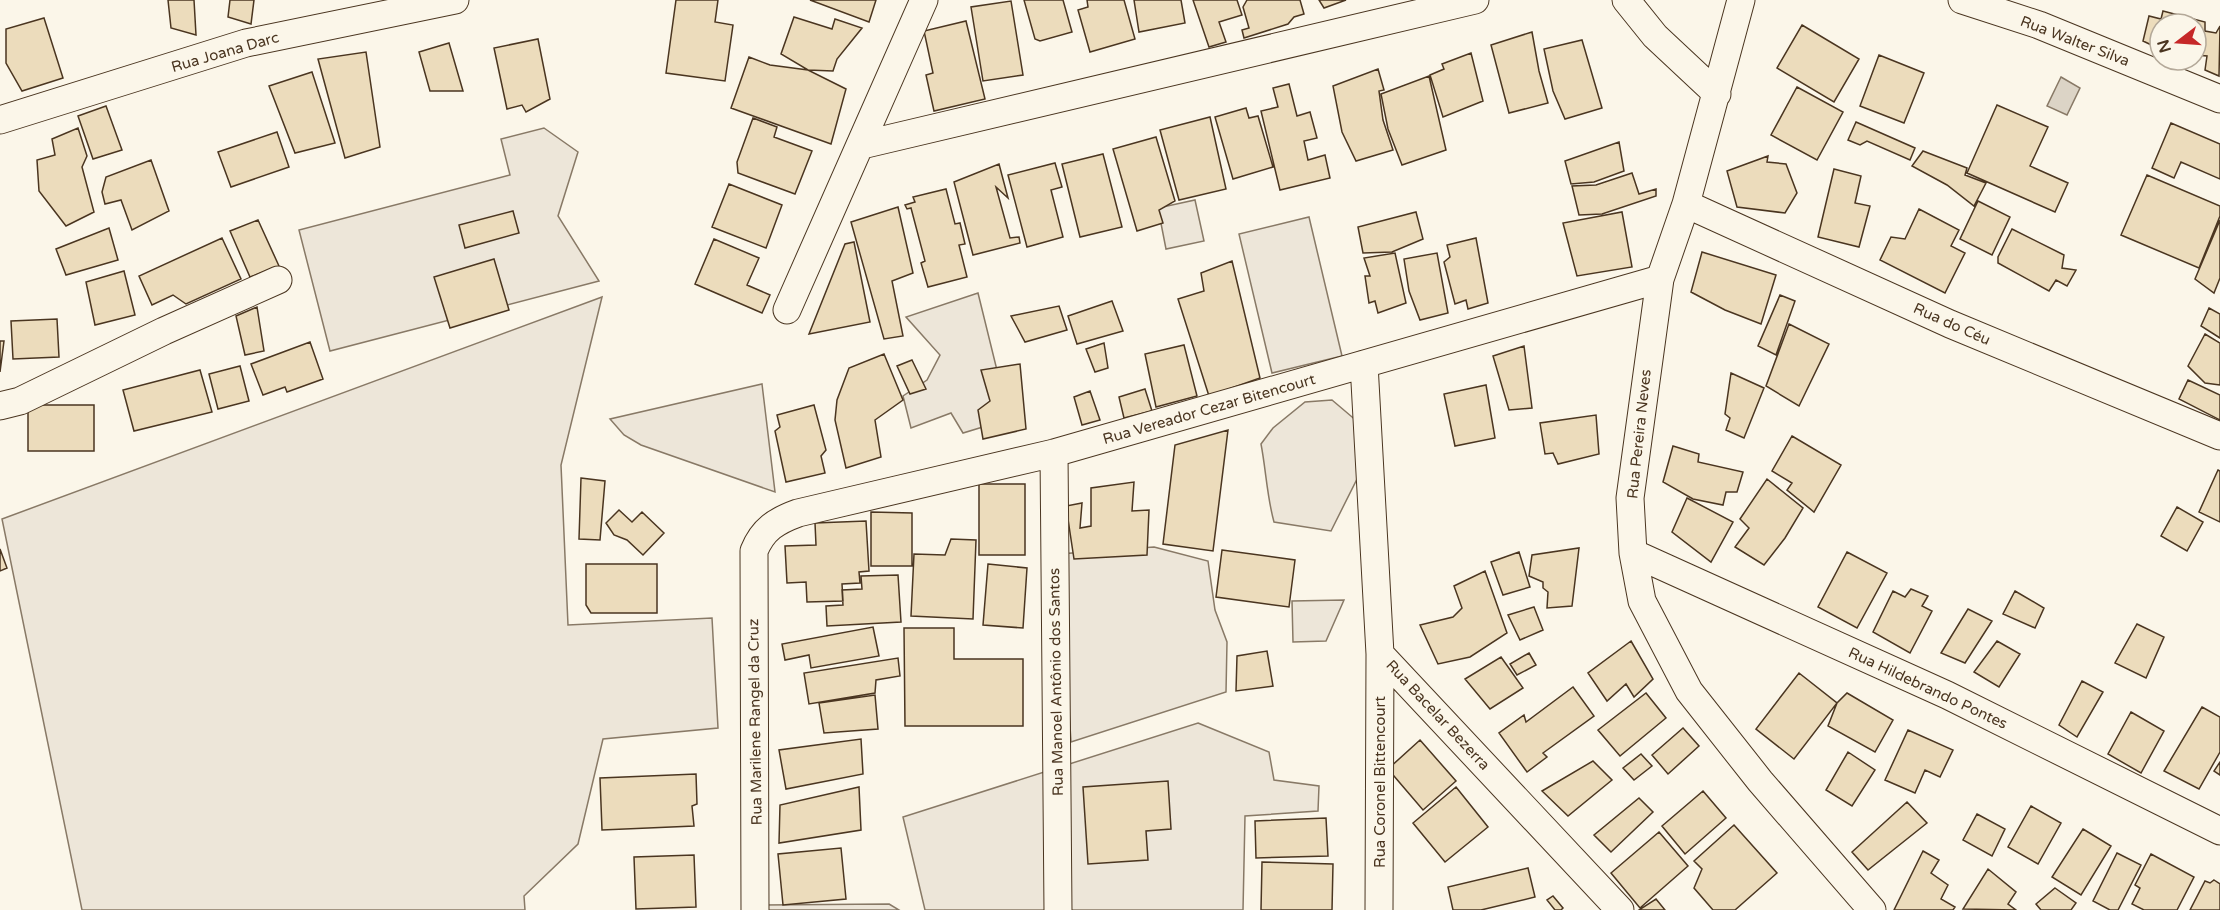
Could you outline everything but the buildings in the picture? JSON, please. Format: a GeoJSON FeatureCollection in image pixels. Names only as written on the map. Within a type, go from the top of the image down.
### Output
{"type":"FeatureCollection","features":[{"type":"Feature","properties":{"kind":"street","name":"Rua Joana Darc"},"geometry":{"type":"LineString","coordinates":[[0,120],[246,43],[455,0]]}},
{"type":"Feature","properties":{"kind":"street"},"geometry":{"type":"LineString","coordinates":[[787,310],[862,145],[924,0]]}},
{"type":"Feature","properties":{"kind":"street"},"geometry":{"type":"LineString","coordinates":[[862,145],[1475,0]]}},
{"type":"Feature","properties":{"kind":"street"},"geometry":{"type":"LineString","coordinates":[[1626,0],[1655,36],[1717,94]]}},
{"type":"Feature","properties":{"kind":"street","name":"Rua Pereira Neves"},"geometry":{"type":"LineString","coordinates":[[1741,0],[1686,204],[1660,279],[1630,498],[1633,553],[1642,601],[1689,691],[1760,781],[1872,910]]}},
{"type":"Feature","properties":{"kind":"street","name":"Rua Walter Silva"},"geometry":{"type":"LineString","coordinates":[[1962,0],[2040,25],[2220,99]]}},
{"type":"Feature","properties":{"kind":"street","name":"Rua do Céu"},"geometry":{"type":"LineString","coordinates":[[1686,204],[1961,328],[2220,435]]}},
{"type":"Feature","properties":{"kind":"street","name":"Rua Vereador Cezar Bitencourt"},"geometry":{"type":"LineString","coordinates":[[760,534],[777,521],[798,513],[1054,453],[1660,279]]}},
{"type":"Feature","properties":{"kind":"street"},"geometry":{"type":"LineString","coordinates":[[0,406],[20,401],[164,331],[278,280]]}},
{"type":"Feature","properties":{"kind":"street","name":"Rua Bacelar Bezerra"},"geometry":{"type":"LineString","coordinates":[[1364,364],[1380,654],[1620,910]]}},
{"type":"Feature","properties":{"kind":"street","name":"Rua Manoel Antônio dos Santos"},"geometry":{"type":"LineString","coordinates":[[1054,453],[1058,910]]}},
{"type":"Feature","properties":{"kind":"street","name":"Rua Marilene Rangel da Cruz"},"geometry":{"type":"LineString","coordinates":[[756,910],[753,551],[760,534]]}},
{"type":"Feature","properties":{"kind":"street","name":"Rua Hildebrando Pontes"},"geometry":{"type":"LineString","coordinates":[[1633,553],[1947,695],[2220,831]]}},
{"type":"Feature","properties":{"kind":"street","name":"Rua Coronel Bittencourt"},"geometry":{"type":"LineString","coordinates":[[1379,910],[1380,654]]}},
{"type":"Feature","properties":{"kind":"shaded area"},"geometry":{"type":"Polygon","coordinates":[[[2061,77],[2080,88],[2067,115],[2047,106],[2061,77]]]}},
{"type":"Feature","properties":{"kind":"shaded area"},"geometry":{"type":"Polygon","coordinates":[[[544,128],[578,152],[558,216],[599,281],[330,351],[299,230],[510,175],[501,139],[544,128]]]}},
{"type":"Feature","properties":{"kind":"shaded area"},"geometry":{"type":"Polygon","coordinates":[[[1195,200],[1204,241],[1166,249],[1158,208],[1195,200]]]}},
{"type":"Feature","properties":{"kind":"shaded area"},"geometry":{"type":"Polygon","coordinates":[[[1309,217],[1342,356],[1272,373],[1239,234],[1309,217]]]}},
{"type":"Feature","properties":{"kind":"shaded area"},"geometry":{"type":"Polygon","coordinates":[[[978,293],[1009,419],[963,433],[951,413],[911,428],[903,396],[927,380],[940,355],[906,317],[978,293]]]}},
{"type":"Feature","properties":{"kind":"shaded area"},"geometry":{"type":"Polygon","coordinates":[[[602,297],[561,465],[568,625],[712,618],[718,728],[603,739],[578,844],[524,896],[525,910],[82,910],[2,519],[602,297]]]}},
{"type":"Feature","properties":{"kind":"shaded area"},"geometry":{"type":"Polygon","coordinates":[[[762,384],[775,492],[641,445],[624,435],[610,419],[762,384]]]}},
{"type":"Feature","properties":{"kind":"shaded area"},"geometry":{"type":"Polygon","coordinates":[[[1332,400],[1358,422],[1359,475],[1331,531],[1274,522],[1261,444],[1273,428],[1305,402],[1332,400]]]}},
{"type":"Feature","properties":{"kind":"shaded area"},"geometry":{"type":"Polygon","coordinates":[[[1154,547],[1208,561],[1215,610],[1227,642],[1226,692],[1071,742],[1059,554],[1154,547]]]}},
{"type":"Feature","properties":{"kind":"shaded area"},"geometry":{"type":"Polygon","coordinates":[[[1344,600],[1326,641],[1293,642],[1292,601],[1344,600]]]}},
{"type":"Feature","properties":{"kind":"shaded area"},"geometry":{"type":"Polygon","coordinates":[[[1198,723],[1269,752],[1274,780],[1319,786],[1318,811],[1245,816],[1243,910],[925,910],[903,817],[1198,723]]]}},
{"type":"Feature","properties":{"kind":"shaded area"},"geometry":{"type":"Polygon","coordinates":[[[889,904],[899,910],[760,910],[760,905],[889,904]]]}}]}
